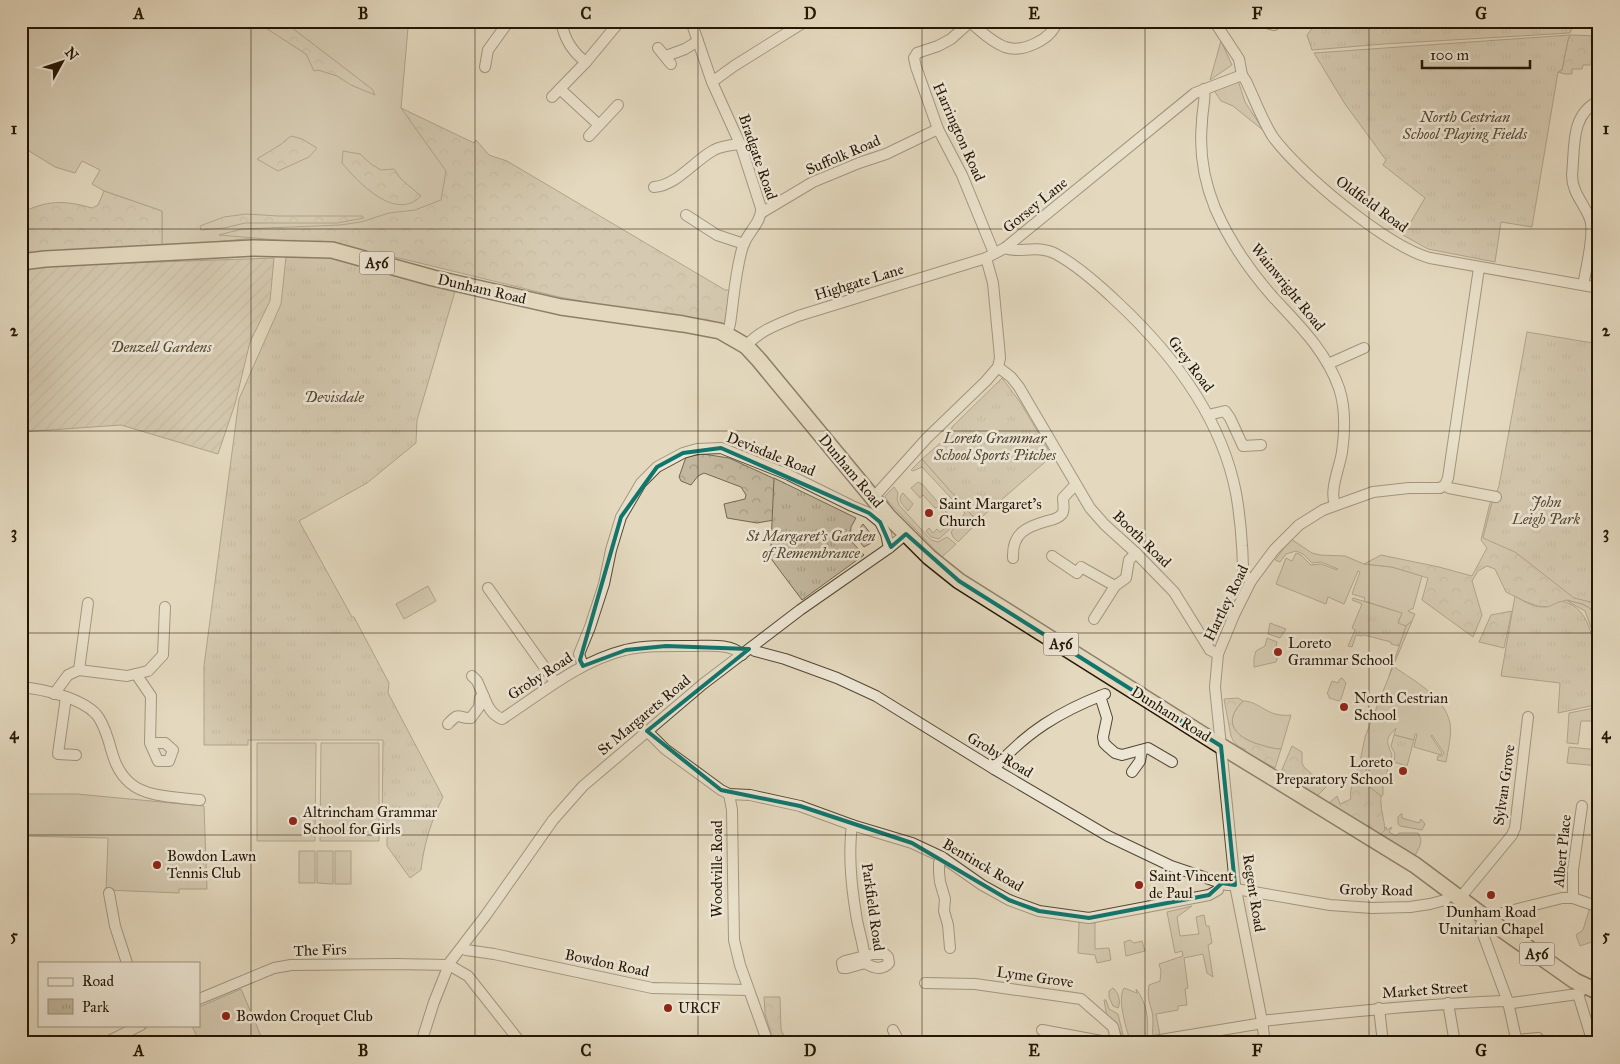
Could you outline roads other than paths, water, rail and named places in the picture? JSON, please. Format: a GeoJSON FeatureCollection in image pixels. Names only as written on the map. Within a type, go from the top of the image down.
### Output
{"type":"FeatureCollection","features":[{"type":"Feature","properties":{"kind":"highway","name":"Dunham Road"},"geometry":{"type":"LineString","coordinates":[[21,262],[45,259],[253,248],[332,250],[434,278],[561,307],[682,324],[727,334],[746,346],[874,502],[929,557],[959,580],[1221,746],[1415,865],[1587,991]]}},
{"type":"Feature","properties":{"kind":"street"},"geometry":{"type":"LineString","coordinates":[[485,67],[488,50],[509,21]]}},
{"type":"Feature","properties":{"kind":"street"},"geometry":{"type":"LineString","coordinates":[[561,21],[567,39],[576,53],[586,62]]}},
{"type":"Feature","properties":{"kind":"street"},"geometry":{"type":"LineString","coordinates":[[552,97],[586,62],[620,21]]}},
{"type":"Feature","properties":{"kind":"street","name":"Bradgate Road"},"geometry":{"type":"LineString","coordinates":[[691,21],[712,82],[740,144],[761,213],[744,244],[739,261],[727,334]]}},
{"type":"Feature","properties":{"kind":"street"},"geometry":{"type":"LineString","coordinates":[[712,82],[806,21]]}},
{"type":"Feature","properties":{"kind":"street"},"geometry":{"type":"LineString","coordinates":[[970,22],[1004,47],[1016,49],[1038,42],[1048,35],[1057,21]]}},
{"type":"Feature","properties":{"kind":"street","name":"Oldfield Road"},"geometry":{"type":"LineString","coordinates":[[1214,21],[1239,59],[1242,75],[1267,128],[1275,139],[1309,175],[1343,204],[1394,240],[1420,255],[1430,258],[1599,288]]}},
{"type":"Feature","properties":{"kind":"street","name":"Harrington Road"},"geometry":{"type":"LineString","coordinates":[[970,22],[951,39],[914,56],[916,67],[938,129],[962,175],[990,255]]}},
{"type":"Feature","properties":{"kind":"street"},"geometry":{"type":"LineString","coordinates":[[658,48],[668,60],[698,41]]}},
{"type":"Feature","properties":{"kind":"street","name":"Gorsey Lane"},"geometry":{"type":"LineString","coordinates":[[990,255],[1005,248],[1195,93],[1242,75]]}},
{"type":"Feature","properties":{"kind":"street","name":"Wainwright Road"},"geometry":{"type":"LineString","coordinates":[[1204,88],[1201,156],[1218,215],[1247,262],[1272,295],[1304,329],[1328,364],[1339,389],[1344,405],[1345,422],[1342,453],[1333,497],[1335,504]]}},
{"type":"Feature","properties":{"kind":"street"},"geometry":{"type":"LineString","coordinates":[[560,89],[599,125]]}},
{"type":"Feature","properties":{"kind":"street"},"geometry":{"type":"LineString","coordinates":[[1583,285],[1595,219],[1576,195],[1572,175],[1578,121],[1587,108],[1599,100]]}},
{"type":"Feature","properties":{"kind":"street"},"geometry":{"type":"LineString","coordinates":[[589,136],[618,105]]}},
{"type":"Feature","properties":{"kind":"street","name":"Suffolk Road"},"geometry":{"type":"LineString","coordinates":[[761,213],[814,182],[858,163],[886,154],[938,129]]}},
{"type":"Feature","properties":{"kind":"street"},"geometry":{"type":"LineString","coordinates":[[658,189],[676,179],[714,150],[740,144]]}},
{"type":"Feature","properties":{"kind":"street"},"geometry":{"type":"LineString","coordinates":[[686,214],[717,234],[744,244]]}},
{"type":"Feature","properties":{"kind":"street","name":"Grey Road"},"geometry":{"type":"LineString","coordinates":[[1005,248],[1009,250],[1037,249],[1056,254],[1101,288],[1138,322],[1184,376],[1208,414],[1230,469],[1239,515],[1244,573],[1251,581]]}},
{"type":"Feature","properties":{"kind":"street"},"geometry":{"type":"LineString","coordinates":[[874,502],[884,484],[998,367],[1000,346],[990,255]]}},
{"type":"Feature","properties":{"kind":"street","name":"Highgate Lane"},"geometry":{"type":"LineString","coordinates":[[746,346],[759,334],[791,319],[990,255]]}},
{"type":"Feature","properties":{"kind":"street"},"geometry":{"type":"LineString","coordinates":[[1445,485],[1479,268]]}},
{"type":"Feature","properties":{"kind":"street"},"geometry":{"type":"LineString","coordinates":[[1328,364],[1364,348]]}},
{"type":"Feature","properties":{"kind":"street","name":"Booth Road"},"geometry":{"type":"LineString","coordinates":[[998,367],[1012,377],[1019,387],[1090,508],[1174,592],[1210,650],[1218,654]]}},
{"type":"Feature","properties":{"kind":"street"},"geometry":{"type":"LineString","coordinates":[[1208,414],[1225,411],[1243,446],[1261,445]]}},
{"type":"Feature","properties":{"kind":"street","name":"Devisdale Road"},"geometry":{"type":"LineString","coordinates":[[583,666],[579,654],[604,584],[621,516],[641,483],[657,467],[683,453],[697,449],[721,448],[789,475],[874,516],[883,528],[889,548]]}},
{"type":"Feature","properties":{"kind":"street"},"geometry":{"type":"LineString","coordinates":[[1013,558],[1014,545],[1020,534],[1029,527],[1061,515],[1063,511],[1063,498],[1075,485]]}},
{"type":"Feature","properties":{"kind":"street","name":"Hartley Road"},"geometry":{"type":"LineString","coordinates":[[1218,654],[1234,615],[1251,581],[1264,561],[1285,537],[1312,516],[1335,504],[1373,492],[1409,488],[1440,488],[1445,485],[1448,488],[1496,497]]}},
{"type":"Feature","properties":{"kind":"street","name":"St Margarets Road"},"geometry":{"type":"LineString","coordinates":[[421,1043],[434,1002],[449,966],[553,820],[583,786],[742,654],[906,534]]}},
{"type":"Feature","properties":{"kind":"street"},"geometry":{"type":"LineString","coordinates":[[1094,619],[1115,586],[1126,578],[1129,560],[1136,553]]}},
{"type":"Feature","properties":{"kind":"street"},"geometry":{"type":"LineString","coordinates":[[1052,556],[1077,573],[1081,567],[1115,586]]}},
{"type":"Feature","properties":{"kind":"street"},"geometry":{"type":"LineString","coordinates":[[488,588],[555,682]]}},
{"type":"Feature","properties":{"kind":"street"},"geometry":{"type":"LineString","coordinates":[[79,670],[88,603]]}},
{"type":"Feature","properties":{"kind":"street"},"geometry":{"type":"LineString","coordinates":[[54,694],[68,675],[79,670],[127,676],[148,671],[163,655],[165,607]]}},
{"type":"Feature","properties":{"kind":"street","name":"Groby Road"},"geometry":{"type":"LineString","coordinates":[[484,697],[494,716],[502,719],[555,682],[583,666],[626,650],[666,646],[732,648],[742,654]]}},
{"type":"Feature","properties":{"kind":"street","name":"Groby Road"},"geometry":{"type":"LineString","coordinates":[[751,648],[755,651],[838,678],[881,699],[994,769],[1108,836],[1171,866],[1236,887],[1330,905],[1372,908],[1410,907],[1443,901],[1456,895]]}},
{"type":"Feature","properties":{"kind":"street"},"geometry":{"type":"LineString","coordinates":[[1218,654],[1215,687],[1221,746]]}},
{"type":"Feature","properties":{"kind":"street"},"geometry":{"type":"LineString","coordinates":[[136,674],[151,696],[150,743]]}},
{"type":"Feature","properties":{"kind":"street"},"geometry":{"type":"LineString","coordinates":[[448,724],[455,716],[471,718],[480,707],[480,698],[484,697],[477,681],[472,676]]}},
{"type":"Feature","properties":{"kind":"street"},"geometry":{"type":"LineString","coordinates":[[21,687],[36,688],[90,708],[98,716],[105,729],[113,759],[129,782],[142,790],[200,800]]}},
{"type":"Feature","properties":{"kind":"street"},"geometry":{"type":"LineString","coordinates":[[994,769],[1006,755],[1041,726],[1061,713],[1102,695],[1107,718],[1103,737],[1105,744],[1113,751],[1121,754],[1150,749],[1172,762]]}},
{"type":"Feature","properties":{"kind":"street"},"geometry":{"type":"LineString","coordinates":[[66,698],[58,754],[76,755]]}},
{"type":"Feature","properties":{"kind":"street","name":"Sylvan Grove"},"geometry":{"type":"LineString","coordinates":[[1456,895],[1512,835],[1516,828],[1528,718]]}},
{"type":"Feature","properties":{"kind":"street"},"geometry":{"type":"LineString","coordinates":[[647,731],[665,749],[729,794]]}},
{"type":"Feature","properties":{"kind":"street","name":"Regent Road"},"geometry":{"type":"LineString","coordinates":[[1221,746],[1236,887],[1263,1022],[1265,1043]]}},
{"type":"Feature","properties":{"kind":"street"},"geometry":{"type":"LineString","coordinates":[[1132,772],[1140,761],[1142,750]]}},
{"type":"Feature","properties":{"kind":"street","name":"Bentinck Road"},"geometry":{"type":"LineString","coordinates":[[729,794],[750,795],[800,806],[852,825],[912,843],[942,857],[982,885],[1009,900],[1039,911],[1089,918],[1209,896],[1218,890],[1220,882]]}},
{"type":"Feature","properties":{"kind":"street","name":"Woodville Road"},"geometry":{"type":"LineString","coordinates":[[729,794],[732,810],[734,940],[748,990],[768,1043]]}},
{"type":"Feature","properties":{"kind":"street","name":"Albert Place"},"geometry":{"type":"LineString","coordinates":[[1573,898],[1573,870],[1581,806]]}},
{"type":"Feature","properties":{"kind":"street","name":"Parkfield Road"},"geometry":{"type":"LineString","coordinates":[[852,825],[850,842],[851,879],[865,960]]}},
{"type":"Feature","properties":{"kind":"street"},"geometry":{"type":"LineString","coordinates":[[942,857],[939,863],[939,872],[945,899],[944,911],[948,925],[950,948]]}},
{"type":"Feature","properties":{"kind":"street"},"geometry":{"type":"LineString","coordinates":[[110,893],[115,926],[127,962]]}},
{"type":"Feature","properties":{"kind":"street","name":"Albert Place"},"geometry":{"type":"LineString","coordinates":[[1488,920],[1506,912],[1562,898],[1573,898],[1599,907]]}},
{"type":"Feature","properties":{"kind":"street"},"geometry":{"type":"LineString","coordinates":[[1488,920],[1481,924],[1481,929],[1508,1002],[1517,1041],[1538,1038]]}},
{"type":"Feature","properties":{"kind":"street","name":"Bowdon Road"},"geometry":{"type":"LineString","coordinates":[[462,948],[652,988],[748,990]]}},
{"type":"Feature","properties":{"kind":"street","name":"The Firs"},"geometry":{"type":"LineString","coordinates":[[200,999],[274,968],[291,965],[396,964],[449,966]]}},
{"type":"Feature","properties":{"kind":"street"},"geometry":{"type":"LineString","coordinates":[[449,966],[468,976],[521,1043]]}},
{"type":"Feature","properties":{"kind":"street","name":"Lyme Grove"},"geometry":{"type":"LineString","coordinates":[[925,982],[975,984],[1081,999],[1113,1027],[1117,1043]]}},
{"type":"Feature","properties":{"kind":"street"},"geometry":{"type":"LineString","coordinates":[[1587,991],[1593,1043]]}},
{"type":"Feature","properties":{"kind":"street","name":"Market Street"},"geometry":{"type":"LineString","coordinates":[[1142,1043],[1263,1022],[1379,1008],[1448,1003],[1538,1000],[1587,991]]}},
{"type":"Feature","properties":{"kind":"street"},"geometry":{"type":"LineString","coordinates":[[1448,1003],[1455,1043]]}},
{"type":"Feature","properties":{"kind":"street"},"geometry":{"type":"LineString","coordinates":[[1379,1008],[1383,1043]]}},
{"type":"Feature","properties":{"kind":"street"},"geometry":{"type":"LineString","coordinates":[[105,1043],[139,1026]]}},
{"type":"Feature","properties":{"kind":"street"},"geometry":{"type":"LineString","coordinates":[[893,1030],[900,1043]]}},
{"type":"Feature","properties":{"kind":"street"},"geometry":{"type":"LineString","coordinates":[[1042,1030],[1112,1043]]}},
{"type":"Feature","properties":{"kind":"place","name":"Saint Margaret's Church"},"geometry":{"type":"Point","coordinates":[929,513]}},
{"type":"Feature","properties":{"kind":"place","name":"Loreto Grammar School"},"geometry":{"type":"Point","coordinates":[1278,652]}},
{"type":"Feature","properties":{"kind":"place","name":"North Cestrian School"},"geometry":{"type":"Point","coordinates":[1344,707]}},
{"type":"Feature","properties":{"kind":"place","name":"Loreto Preparatory School"},"geometry":{"type":"Point","coordinates":[1403,771]}},
{"type":"Feature","properties":{"kind":"place","name":"Altrincham Grammar School for Girls"},"geometry":{"type":"Point","coordinates":[293,821]}},
{"type":"Feature","properties":{"kind":"place","name":"Bowdon Lawn Tennis Club"},"geometry":{"type":"Point","coordinates":[157,865]}},
{"type":"Feature","properties":{"kind":"place","name":"Saint Vincent de Paul"},"geometry":{"type":"Point","coordinates":[1139,885]}},
{"type":"Feature","properties":{"kind":"place","name":"Dunham Road Unitarian Chapel"},"geometry":{"type":"Point","coordinates":[1491,895]}},
{"type":"Feature","properties":{"kind":"place","name":"URCF"},"geometry":{"type":"Point","coordinates":[668,1008]}},
{"type":"Feature","properties":{"kind":"place","name":"Bowdon Croquet Club"},"geometry":{"type":"Point","coordinates":[226,1016]}},
{"type":"Feature","properties":{"kind":"park label","name":"North Cestrian School Playing Fields"},"geometry":{"type":"Point","coordinates":[1465,126]}},
{"type":"Feature","properties":{"kind":"park label","name":"Denzell Gardens"},"geometry":{"type":"Point","coordinates":[161,347]}},
{"type":"Feature","properties":{"kind":"park label","name":"Devisdale"},"geometry":{"type":"Point","coordinates":[334,397]}},
{"type":"Feature","properties":{"kind":"park label","name":"Loreto Grammar School Sports Pitches"},"geometry":{"type":"Point","coordinates":[995,446]}},
{"type":"Feature","properties":{"kind":"park label","name":"John Leigh Park"},"geometry":{"type":"Point","coordinates":[1546,510]}},
{"type":"Feature","properties":{"kind":"park label","name":"St Margaret's Garden of Remembrance"},"geometry":{"type":"Point","coordinates":[811,544]}}]}
